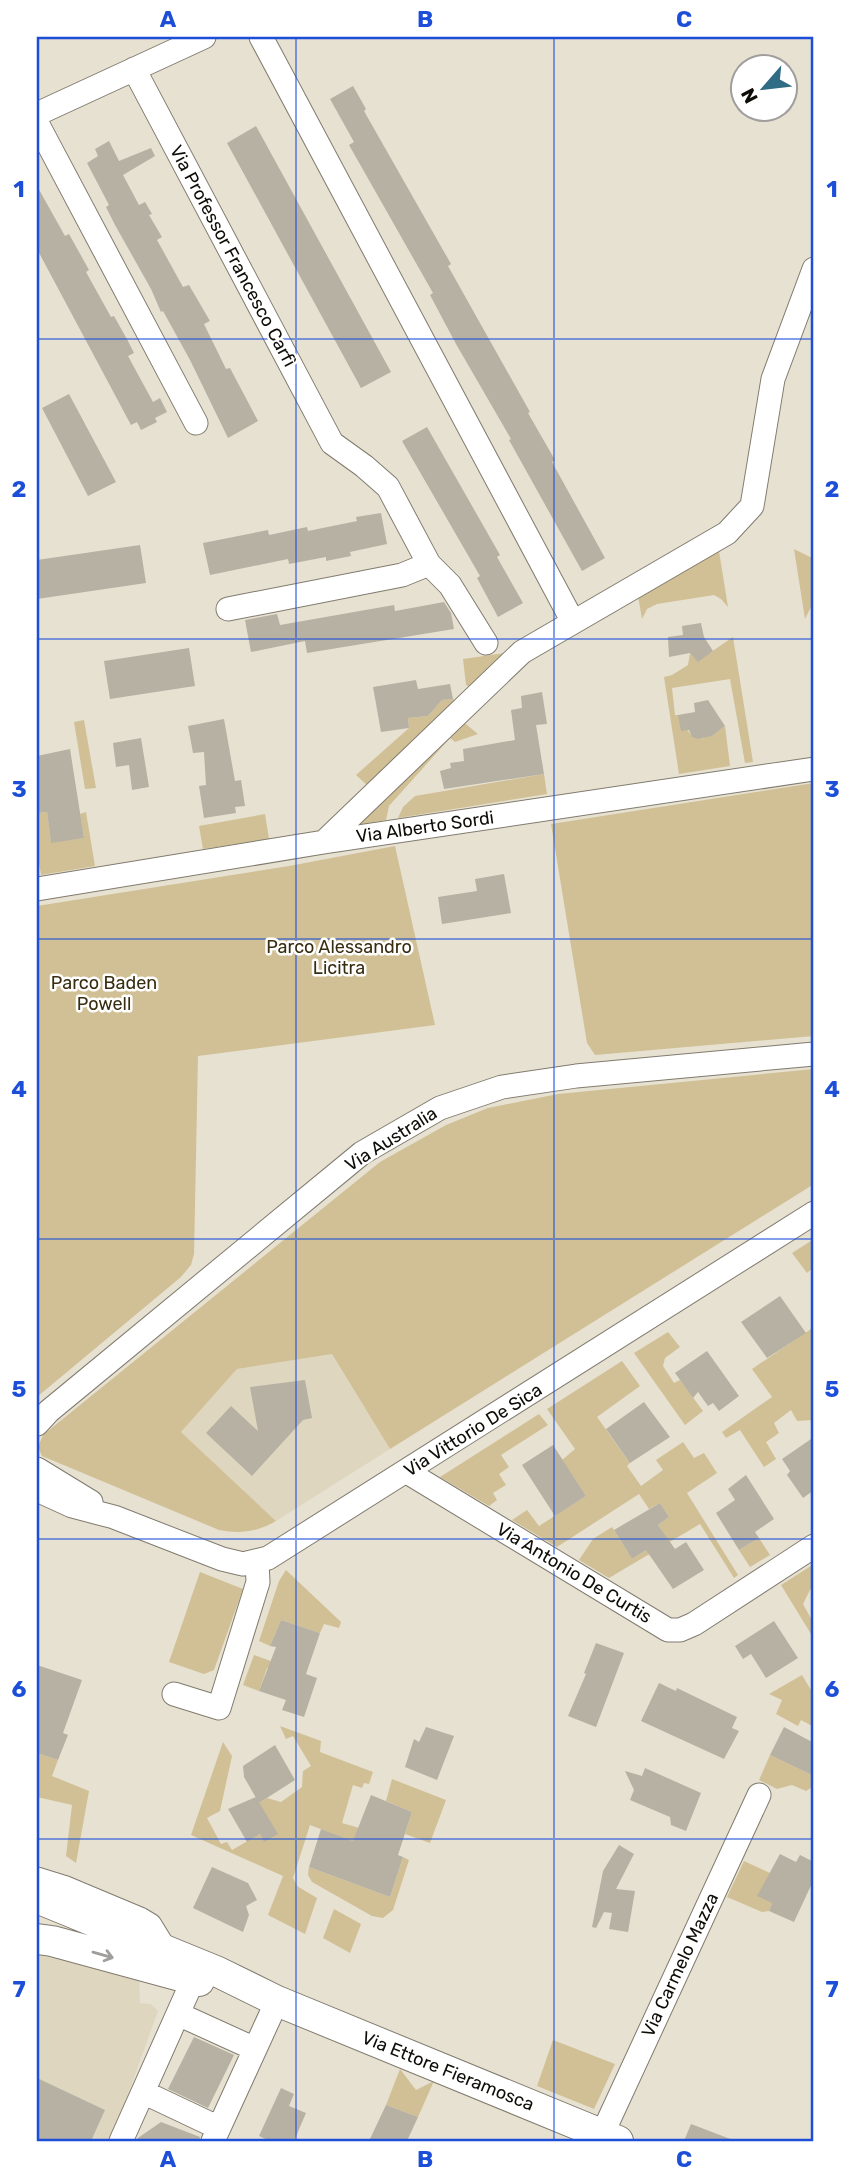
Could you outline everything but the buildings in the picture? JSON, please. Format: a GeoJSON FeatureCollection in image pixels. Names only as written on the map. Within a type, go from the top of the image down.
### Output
{"type":"FeatureCollection","features":[{"type":"Feature","properties":{"kind":"main road"},"geometry":{"type":"LineString","coordinates":[[37,1898],[166,1951],[277,2001]]}},
{"type":"Feature","properties":{"kind":"main road"},"geometry":{"type":"LineString","coordinates":[[37,1939],[277,2001]]}},
{"type":"Feature","properties":{"kind":"main road","name":"Via Ettore Fieramosca"},"geometry":{"type":"LineString","coordinates":[[277,2001],[606,2139]]}},
{"type":"Feature","properties":{"kind":"street"},"geometry":{"type":"LineString","coordinates":[[37,114],[204,37]]}},
{"type":"Feature","properties":{"kind":"street"},"geometry":{"type":"LineString","coordinates":[[261,37],[573,622]]}},
{"type":"Feature","properties":{"kind":"street","name":"Via Professor Francesco Carfì"},"geometry":{"type":"LineString","coordinates":[[134,69],[332,443],[388,487],[429,564]]}},
{"type":"Feature","properties":{"kind":"street"},"geometry":{"type":"LineString","coordinates":[[37,123],[196,423]]}},
{"type":"Feature","properties":{"kind":"street"},"geometry":{"type":"LineString","coordinates":[[324,842],[522,652],[727,533],[752,506],[774,379],[814,269]]}},
{"type":"Feature","properties":{"kind":"street"},"geometry":{"type":"LineString","coordinates":[[228,609],[402,575],[429,564],[450,584],[486,643]]}},
{"type":"Feature","properties":{"kind":"street","name":"Via Alberto Sordi"},"geometry":{"type":"LineString","coordinates":[[37,889],[324,842],[814,769]]}},
{"type":"Feature","properties":{"kind":"street","name":"Via Australia"},"geometry":{"type":"LineString","coordinates":[[41,1418],[362,1153],[440,1108],[502,1087],[563,1078],[814,1054]]}},
{"type":"Feature","properties":{"kind":"street","name":"Via Vittorio De Sica"},"geometry":{"type":"LineString","coordinates":[[257,1562],[268,1559],[407,1472],[814,1213]]}},
{"type":"Feature","properties":{"kind":"street"},"geometry":{"type":"LineString","coordinates":[[37,1468],[114,1517]]}},
{"type":"Feature","properties":{"kind":"street","name":"Via Antonio De Curtis"},"geometry":{"type":"LineString","coordinates":[[407,1472],[668,1630],[680,1630],[694,1624],[814,1546]]}},
{"type":"Feature","properties":{"kind":"street"},"geometry":{"type":"LineString","coordinates":[[37,1490],[72,1506],[114,1517],[222,1559],[243,1564],[257,1562],[258,1582],[219,1708],[174,1693]]}},
{"type":"Feature","properties":{"kind":"street","name":"Via Carmelo Mazza"},"geometry":{"type":"LineString","coordinates":[[606,2139],[759,1795]]}},
{"type":"Feature","properties":{"kind":"street"},"geometry":{"type":"LineString","coordinates":[[37,1879],[66,1888],[140,1919],[150,1925],[166,1951]]}},
{"type":"Feature","properties":{"kind":"street"},"geometry":{"type":"LineString","coordinates":[[121,2141],[193,1980]]}},
{"type":"Feature","properties":{"kind":"street"},"geometry":{"type":"LineString","coordinates":[[142,2092],[216,2135],[277,2001]]}},
{"type":"Feature","properties":{"kind":"street"},"geometry":{"type":"LineString","coordinates":[[178,2014],[255,2049]]}},
{"type":"Feature","properties":{"kind":"shaded area"},"geometry":{"type":"Polygon","coordinates":[[[332,1354],[390,1449],[276,1521],[181,1432],[237,1369],[332,1354]]]}},
{"type":"Feature","properties":{"kind":"shaded area"},"geometry":{"type":"Polygon","coordinates":[[[37,1951],[139,1975],[140,2003],[151,2004],[158,2011],[111,2141],[37,2141],[37,1951]]]}},
{"type":"Feature","properties":{"kind":"green space"},"geometry":{"type":"Polygon","coordinates":[[[794,549],[814,559],[814,601],[805,619],[794,549]]]}},
{"type":"Feature","properties":{"kind":"green space"},"geometry":{"type":"Polygon","coordinates":[[[719,551],[728,607],[714,595],[657,604],[647,609],[642,619],[638,596],[719,551]]]}},
{"type":"Feature","properties":{"kind":"green space"},"geometry":{"type":"Polygon","coordinates":[[[733,637],[753,762],[745,763],[730,679],[672,688],[675,715],[678,715],[691,735],[704,738],[707,732],[712,736],[725,726],[730,766],[679,774],[664,677],[688,665],[690,653],[698,661],[733,637]]]}},
{"type":"Feature","properties":{"kind":"green space"},"geometry":{"type":"Polygon","coordinates":[[[511,652],[474,689],[466,685],[463,659],[511,652]]]}},
{"type":"Feature","properties":{"kind":"green space"},"geometry":{"type":"Polygon","coordinates":[[[453,699],[459,704],[368,786],[356,775],[409,728],[408,718],[428,716],[442,700],[453,699]]]}},
{"type":"Feature","properties":{"kind":"green space"},"geometry":{"type":"Polygon","coordinates":[[[84,720],[96,788],[85,789],[74,722],[84,720]]]}},
{"type":"Feature","properties":{"kind":"green space"},"geometry":{"type":"Polygon","coordinates":[[[461,720],[478,734],[455,742],[450,738],[389,806],[386,820],[357,825],[461,720]]]}},
{"type":"Feature","properties":{"kind":"green space"},"geometry":{"type":"Polygon","coordinates":[[[544,774],[547,794],[398,818],[403,807],[415,796],[544,774]]]}},
{"type":"Feature","properties":{"kind":"green space"},"geometry":{"type":"Polygon","coordinates":[[[814,783],[814,1036],[595,1055],[587,1043],[551,824],[814,783]]]}},
{"type":"Feature","properties":{"kind":"green space"},"geometry":{"type":"Polygon","coordinates":[[[37,803],[38,813],[47,812],[51,842],[84,838],[80,814],[86,812],[95,866],[41,875],[37,850],[37,803]]]}},
{"type":"Feature","properties":{"kind":"green space"},"geometry":{"type":"Polygon","coordinates":[[[265,814],[269,839],[203,849],[199,826],[265,814]]]}},
{"type":"Feature","properties":{"kind":"green space"},"geometry":{"type":"Polygon","coordinates":[[[395,846],[435,1025],[198,1056],[194,1254],[191,1265],[181,1277],[37,1397],[37,906],[289,866],[395,846]]]}},
{"type":"Feature","properties":{"kind":"green space"},"geometry":{"type":"Polygon","coordinates":[[[814,1069],[814,1184],[390,1449],[332,1354],[237,1369],[181,1432],[276,1521],[269,1525],[248,1531],[219,1530],[42,1456],[38,1447],[43,1435],[380,1162],[446,1125],[488,1108],[558,1094],[814,1069]]]}},
{"type":"Feature","properties":{"kind":"green space"},"geometry":{"type":"Polygon","coordinates":[[[814,1239],[814,1267],[807,1273],[792,1253],[814,1239]]]}},
{"type":"Feature","properties":{"kind":"green space"},"geometry":{"type":"Polygon","coordinates":[[[814,1327],[814,1424],[812,1420],[797,1421],[791,1410],[774,1423],[779,1433],[766,1442],[776,1459],[764,1467],[740,1430],[726,1438],[722,1432],[772,1397],[752,1369],[814,1327]]]}},
{"type":"Feature","properties":{"kind":"green space"},"geometry":{"type":"Polygon","coordinates":[[[668,1332],[680,1347],[665,1358],[663,1366],[674,1383],[680,1380],[703,1411],[685,1425],[634,1353],[668,1332]]]}},
{"type":"Feature","properties":{"kind":"green space"},"geometry":{"type":"Polygon","coordinates":[[[622,1361],[640,1386],[597,1417],[630,1463],[627,1466],[641,1486],[663,1470],[656,1460],[683,1442],[694,1458],[704,1453],[717,1473],[687,1493],[738,1575],[734,1578],[700,1524],[609,1578],[579,1560],[593,1539],[612,1527],[632,1559],[666,1537],[658,1525],[669,1517],[660,1503],[649,1509],[639,1494],[557,1547],[512,1520],[527,1510],[539,1526],[586,1496],[562,1460],[575,1449],[547,1409],[622,1361]]]}},
{"type":"Feature","properties":{"kind":"green space"},"geometry":{"type":"Polygon","coordinates":[[[539,1414],[548,1425],[501,1455],[509,1467],[499,1474],[506,1485],[493,1493],[497,1500],[489,1506],[440,1477],[539,1414]]]}},
{"type":"Feature","properties":{"kind":"green space"},"geometry":{"type":"Polygon","coordinates":[[[759,1538],[770,1555],[750,1567],[739,1550],[759,1538]]]}},
{"type":"Feature","properties":{"kind":"green space"},"geometry":{"type":"Polygon","coordinates":[[[814,1564],[814,1582],[803,1604],[814,1624],[814,1639],[781,1585],[814,1564]]]}},
{"type":"Feature","properties":{"kind":"green space"},"geometry":{"type":"Polygon","coordinates":[[[286,1570],[341,1622],[339,1628],[324,1624],[320,1633],[281,1620],[270,1646],[259,1641],[279,1581],[286,1570]]]}},
{"type":"Feature","properties":{"kind":"green space"},"geometry":{"type":"Polygon","coordinates":[[[200,1572],[243,1589],[214,1670],[204,1674],[169,1662],[200,1572]]]}},
{"type":"Feature","properties":{"kind":"green space"},"geometry":{"type":"Polygon","coordinates":[[[254,1655],[279,1664],[267,1668],[259,1691],[243,1685],[254,1655]]]}},
{"type":"Feature","properties":{"kind":"green space"},"geometry":{"type":"Polygon","coordinates":[[[802,1675],[814,1695],[814,1727],[801,1720],[798,1726],[776,1714],[782,1700],[769,1694],[802,1675]]]}},
{"type":"Feature","properties":{"kind":"green space"},"geometry":{"type":"Polygon","coordinates":[[[280,1726],[321,1741],[320,1752],[373,1772],[369,1784],[364,1783],[362,1788],[353,1785],[342,1823],[363,1829],[358,1843],[310,1825],[293,1878],[297,1886],[317,1898],[305,1934],[268,1915],[283,1876],[191,1835],[223,1742],[232,1756],[220,1811],[207,1818],[221,1844],[227,1842],[232,1850],[260,1834],[264,1841],[259,1803],[267,1798],[281,1802],[302,1787],[303,1771],[311,1766],[293,1736],[286,1739],[280,1726]]]}},
{"type":"Feature","properties":{"kind":"green space"},"geometry":{"type":"Polygon","coordinates":[[[37,1753],[58,1760],[52,1776],[89,1791],[76,1863],[66,1856],[72,1805],[37,1797],[37,1753]]]}},
{"type":"Feature","properties":{"kind":"green space"},"geometry":{"type":"Polygon","coordinates":[[[770,1755],[812,1775],[814,1771],[814,1786],[806,1791],[792,1785],[777,1789],[759,1780],[770,1755]]]}},
{"type":"Feature","properties":{"kind":"green space"},"geometry":{"type":"Polygon","coordinates":[[[392,1779],[446,1800],[430,1843],[405,1834],[412,1812],[386,1801],[392,1779]]]}},
{"type":"Feature","properties":{"kind":"green space"},"geometry":{"type":"Polygon","coordinates":[[[403,1857],[409,1860],[393,1910],[383,1918],[372,1916],[312,1882],[308,1875],[309,1867],[390,1897],[403,1857]]]}},
{"type":"Feature","properties":{"kind":"green space"},"geometry":{"type":"Polygon","coordinates":[[[744,1861],[770,1873],[772,1903],[769,1911],[762,1912],[727,1897],[744,1861]]]}},
{"type":"Feature","properties":{"kind":"green space"},"geometry":{"type":"Polygon","coordinates":[[[334,1909],[361,1924],[350,1953],[323,1938],[334,1909]]]}},
{"type":"Feature","properties":{"kind":"green space"},"geometry":{"type":"Polygon","coordinates":[[[553,2040],[615,2064],[594,2109],[537,2086],[553,2040]]]}},
{"type":"Feature","properties":{"kind":"green space"},"geometry":{"type":"Polygon","coordinates":[[[400,2069],[416,2090],[434,2081],[418,2117],[386,2105],[400,2069]]]}},
{"type":"Feature","properties":{"kind":"park label","name":"Parco Alessandro Licitra"},"geometry":{"type":"Point","coordinates":[339,957]}},
{"type":"Feature","properties":{"kind":"park label","name":"Parco Baden Powell"},"geometry":{"type":"Point","coordinates":[104,993]}}]}
